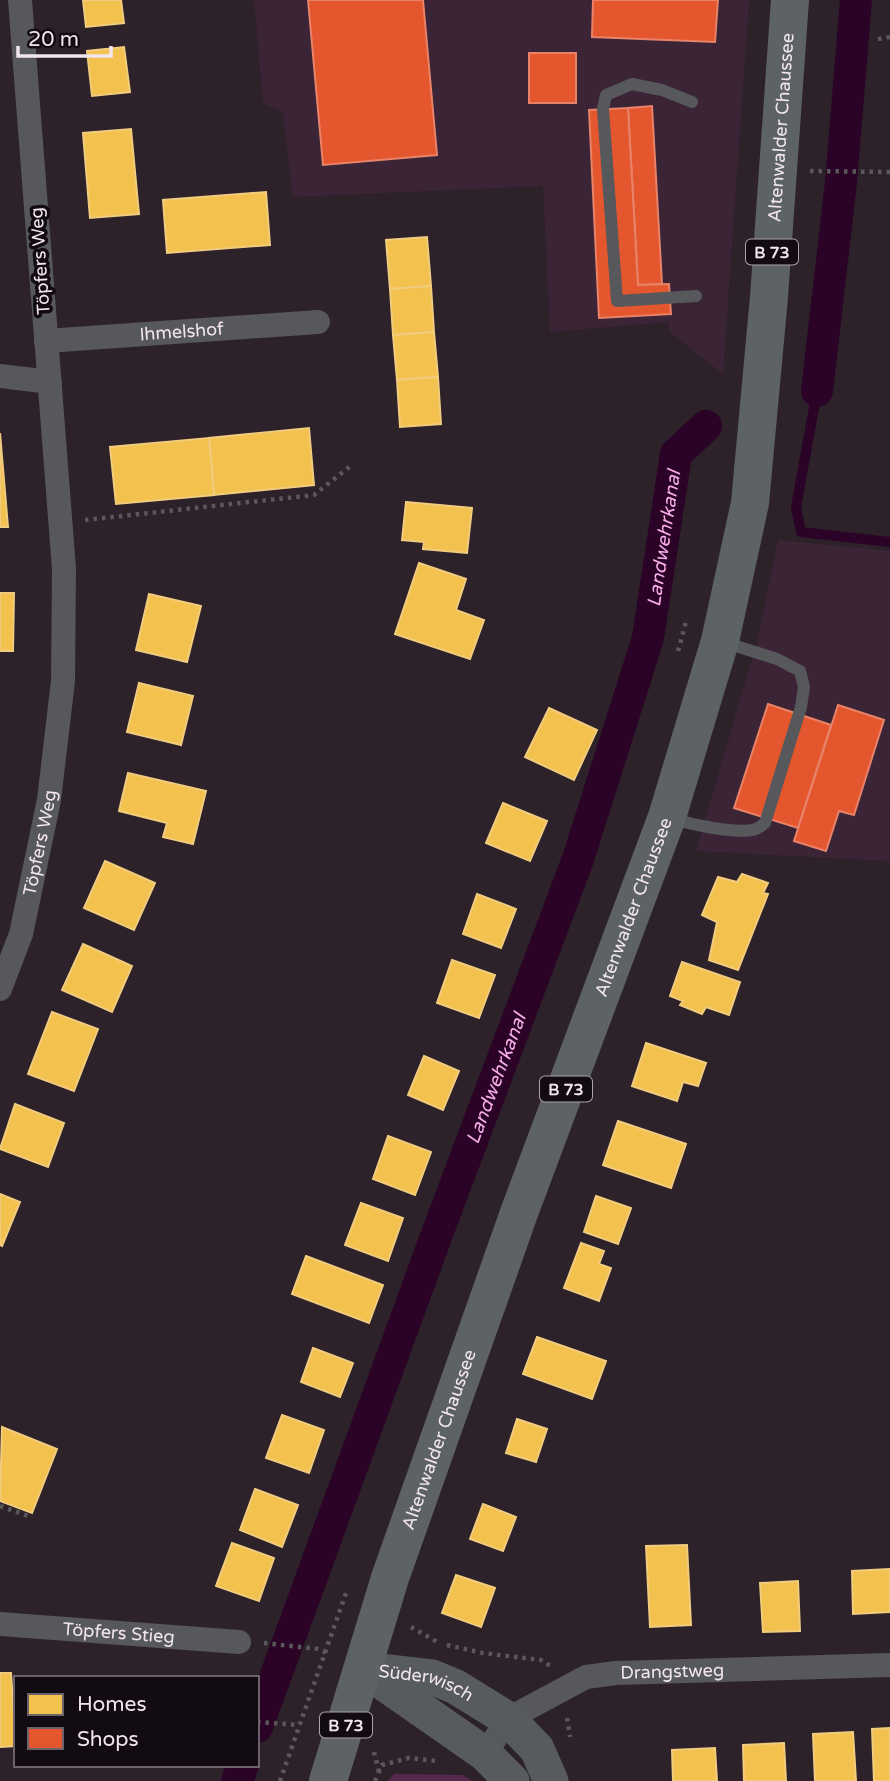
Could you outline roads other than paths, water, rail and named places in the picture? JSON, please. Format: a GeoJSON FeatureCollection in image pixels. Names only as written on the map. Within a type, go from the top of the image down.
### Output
{"type":"FeatureCollection","features":[{"type":"Feature","properties":{"kind":"main road","name":"Altenwalder Chaussee"},"geometry":{"type":"LineString","coordinates":[[328,1781],[390,1578],[516,1223],[667,817],[720,641],[750,503],[769,297],[790,0]]}},
{"type":"Feature","properties":{"kind":"street","name":"Töpfers Weg"},"geometry":{"type":"LineString","coordinates":[[0,989],[21,934],[49,800],[63,681],[64,569],[20,0]]}},
{"type":"Feature","properties":{"kind":"street","name":"Ihmelshof"},"geometry":{"type":"LineString","coordinates":[[46,341],[318,322]]}},
{"type":"Feature","properties":{"kind":"street"},"geometry":{"type":"LineString","coordinates":[[0,376],[50,382]]}},
{"type":"Feature","properties":{"kind":"street","name":"Töpfers Stieg"},"geometry":{"type":"LineString","coordinates":[[0,1624],[249,1643]]}},
{"type":"Feature","properties":{"kind":"street","name":"Drangstweg"},"geometry":{"type":"LineString","coordinates":[[485,1754],[508,1718],[586,1677],[890,1665]]}},
{"type":"Feature","properties":{"kind":"street","name":"Süderwisch"},"geometry":{"type":"LineString","coordinates":[[363,1669],[432,1677],[456,1687],[508,1718],[537,1749],[551,1781]]}},
{"type":"Feature","properties":{"kind":"street","name":"Süderwisch"},"geometry":{"type":"LineString","coordinates":[[363,1669],[485,1754],[512,1781]]}},
{"type":"Feature","properties":{"kind":"lane"},"geometry":{"type":"LineString","coordinates":[[692,102],[662,90],[632,84],[606,95],[603,109],[617,301],[696,296]]}},
{"type":"Feature","properties":{"kind":"lane"},"geometry":{"type":"LineString","coordinates":[[667,817],[695,826],[726,829],[755,830],[765,823],[801,707],[804,687],[800,671],[777,659],[720,641]]}},
{"type":"Feature","properties":{"kind":"waterway","name":"Landwehrkanal"},"geometry":{"type":"LineString","coordinates":[[817,391],[841,182],[856,0]]}},
{"type":"Feature","properties":{"kind":"waterway"},"geometry":{"type":"LineString","coordinates":[[817,391],[796,507],[801,532],[890,542]]}},
{"type":"Feature","properties":{"kind":"waterway","name":"Landwehrkanal"},"geometry":{"type":"LineString","coordinates":[[259,1722],[437,1234],[578,859],[648,638],[676,454],[706,426]]}},
{"type":"Feature","properties":{"kind":"waterway","name":"Landwehrkanal"},"geometry":{"type":"LineString","coordinates":[[237,1781],[242,1767]]}}]}
